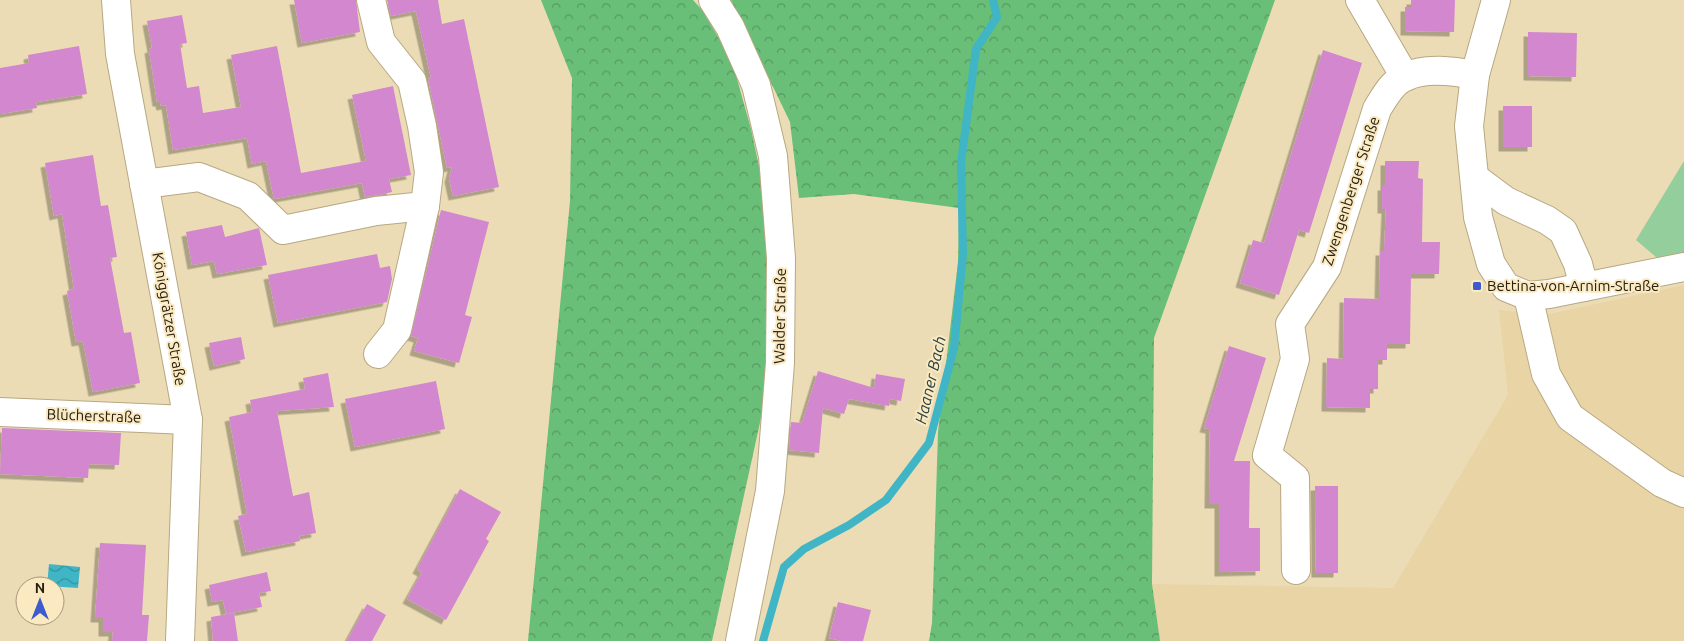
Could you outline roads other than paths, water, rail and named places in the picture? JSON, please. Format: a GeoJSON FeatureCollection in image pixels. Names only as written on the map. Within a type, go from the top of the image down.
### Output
{"type":"FeatureCollection","features":[{"type":"Feature","properties":{"kind":"street","name":"Königgrätzer Straße"},"geometry":{"type":"LineString","coordinates":[[116,0],[120,54],[188,420],[180,641]]}},
{"type":"Feature","properties":{"kind":"street"},"geometry":{"type":"LineString","coordinates":[[371,0],[381,42],[412,81],[422,126],[429,172],[425,206],[398,330],[378,354]]}},
{"type":"Feature","properties":{"kind":"street","name":"Walder Straße"},"geometry":{"type":"LineString","coordinates":[[713,0],[730,27],[756,85],[773,156],[781,258],[780,363],[770,491],[740,641]]}},
{"type":"Feature","properties":{"kind":"street"},"geometry":{"type":"LineString","coordinates":[[1360,0],[1404,77],[1430,72],[1453,71],[1475,75]]}},
{"type":"Feature","properties":{"kind":"street"},"geometry":{"type":"LineString","coordinates":[[1496,0],[1475,75],[1469,126],[1478,217],[1491,264],[1506,287],[1528,296],[1684,267]]}},
{"type":"Feature","properties":{"kind":"street","name":"Zwengenberger Straße"},"geometry":{"type":"LineString","coordinates":[[1296,570],[1295,478],[1267,455],[1295,359],[1290,324],[1328,267],[1378,109],[1388,92],[1404,77]]}},
{"type":"Feature","properties":{"kind":"street"},"geometry":{"type":"LineString","coordinates":[[144,184],[198,177],[248,196],[283,230],[376,211],[425,206]]}},
{"type":"Feature","properties":{"kind":"street"},"geometry":{"type":"LineString","coordinates":[[1475,178],[1506,201],[1547,220],[1563,231],[1578,264],[1584,287]]}},
{"type":"Feature","properties":{"kind":"street"},"geometry":{"type":"LineString","coordinates":[[1528,296],[1546,374],[1570,416],[1662,483],[1684,493]]}},
{"type":"Feature","properties":{"kind":"street","name":"Blücherstraße"},"geometry":{"type":"LineString","coordinates":[[0,412],[188,420]]}},
{"type":"Feature","properties":{"kind":"water"},"geometry":{"type":"Polygon","coordinates":[[[49,564],[80,567],[78,588],[65,587],[65,576],[48,576],[49,564]]]}},
{"type":"Feature","properties":{"kind":"waterway","name":"Haaner Bach"},"geometry":{"type":"LineString","coordinates":[[763,641],[784,567],[804,549],[849,525],[886,500],[929,443],[954,348],[963,254],[961,163],[976,49],[997,17],[993,0]]}},
{"type":"Feature","properties":{"kind":"place","name":"Bettina-von-Arnim-Straße"},"geometry":{"type":"Point","coordinates":[1477,286]}}]}
